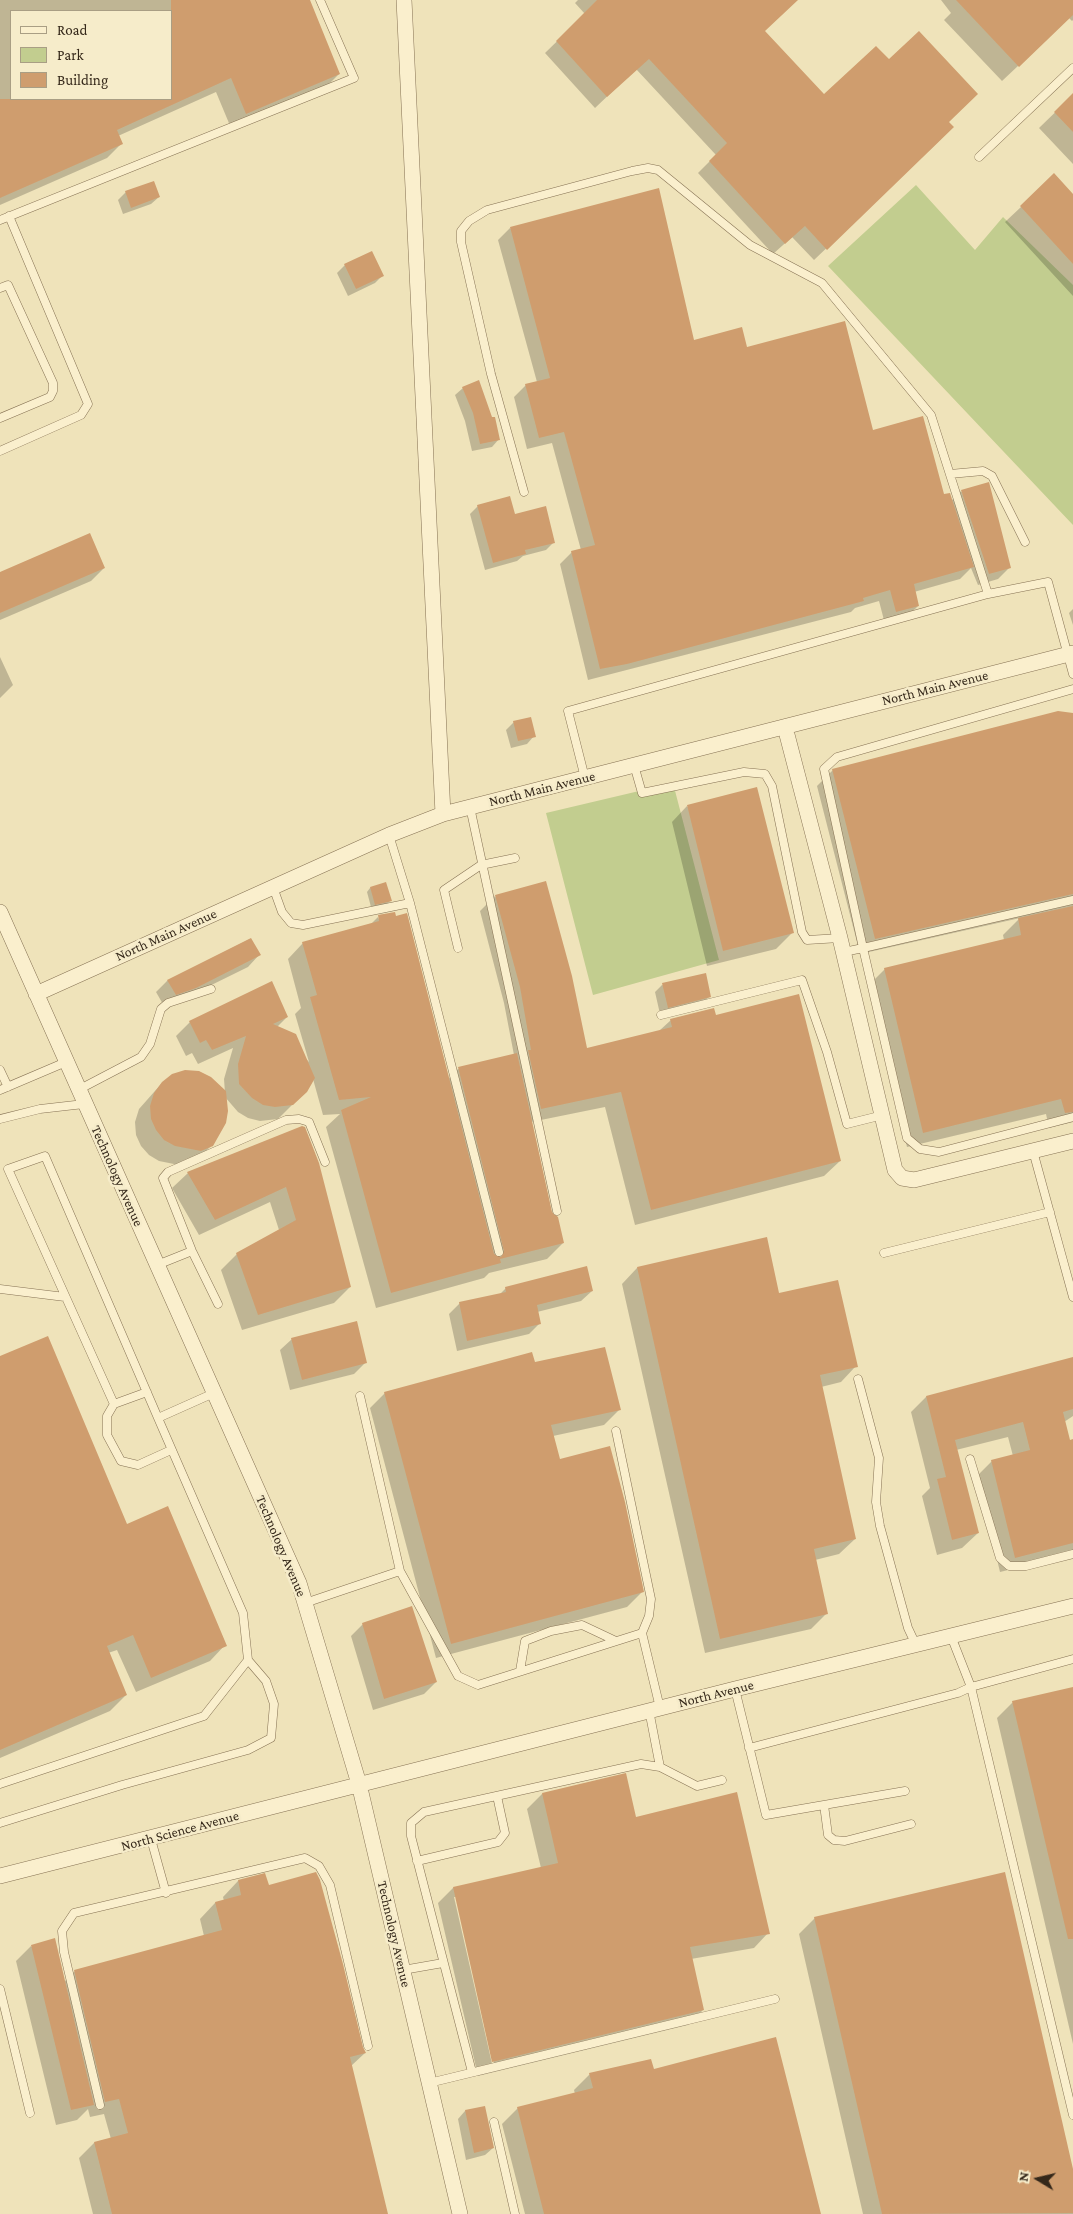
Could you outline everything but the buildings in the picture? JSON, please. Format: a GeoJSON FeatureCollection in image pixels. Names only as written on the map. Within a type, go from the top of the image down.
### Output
{"type":"FeatureCollection","features":[{"type":"Feature","properties":{"kind":"street"},"geometry":{"type":"LineString","coordinates":[[404,0],[443,814]]}},
{"type":"Feature","properties":{"kind":"street","name":"North Main Avenue"},"geometry":{"type":"LineString","coordinates":[[36,994],[273,887],[443,814],[1071,653]]}},
{"type":"Feature","properties":{"kind":"street"},"geometry":{"type":"LineString","coordinates":[[785,727],[842,945],[895,1170],[902,1178],[914,1180],[1073,1142]]}},
{"type":"Feature","properties":{"kind":"street","name":"Technology Avenue"},"geometry":{"type":"LineString","coordinates":[[0,912],[306,1603],[359,1784],[460,2214]]}},
{"type":"Feature","properties":{"kind":"street","name":"North Avenue"},"geometry":{"type":"LineString","coordinates":[[359,1784],[1073,1606]]}},
{"type":"Feature","properties":{"kind":"street","name":"North Science Avenue"},"geometry":{"type":"LineString","coordinates":[[0,1876],[151,1839],[359,1784]]}},
{"type":"Feature","properties":{"kind":"lane"},"geometry":{"type":"LineString","coordinates":[[0,220],[354,78],[320,0]]}},
{"type":"Feature","properties":{"kind":"lane"},"geometry":{"type":"LineString","coordinates":[[979,157],[1073,68]]}},
{"type":"Feature","properties":{"kind":"lane"},"geometry":{"type":"LineString","coordinates":[[524,492],[492,374],[461,242],[461,231],[469,221],[487,210],[648,168],[658,170],[750,245],[822,282],[931,415],[988,594]]}},
{"type":"Feature","properties":{"kind":"lane"},"geometry":{"type":"LineString","coordinates":[[0,451],[81,415],[88,404],[10,216]]}},
{"type":"Feature","properties":{"kind":"lane"},"geometry":{"type":"LineString","coordinates":[[0,288],[8,285],[53,383],[53,391],[50,397],[0,418]]}},
{"type":"Feature","properties":{"kind":"lane"},"geometry":{"type":"LineString","coordinates":[[950,474],[983,471],[992,476],[1025,542]]}},
{"type":"Feature","properties":{"kind":"lane"},"geometry":{"type":"LineString","coordinates":[[585,778],[568,710],[988,594],[1048,582],[1071,653],[1073,674]]}},
{"type":"Feature","properties":{"kind":"lane"},"geometry":{"type":"LineString","coordinates":[[1073,689],[837,757],[824,769],[907,1138],[920,1149],[939,1152],[1073,1117]]}},
{"type":"Feature","properties":{"kind":"lane"},"geometry":{"type":"LineString","coordinates":[[634,765],[642,793],[744,772],[765,774],[772,786],[802,932],[807,940],[863,948],[1073,900]]}},
{"type":"Feature","properties":{"kind":"lane"},"geometry":{"type":"LineString","coordinates":[[470,807],[557,1211]]}},
{"type":"Feature","properties":{"kind":"lane"},"geometry":{"type":"LineString","coordinates":[[389,836],[410,903],[498,1252]]}},
{"type":"Feature","properties":{"kind":"lane"},"geometry":{"type":"LineString","coordinates":[[458,948],[444,890],[481,865],[516,858]]}},
{"type":"Feature","properties":{"kind":"lane"},"geometry":{"type":"LineString","coordinates":[[273,887],[282,912],[291,923],[303,925],[410,903]]}},
{"type":"Feature","properties":{"kind":"lane"},"geometry":{"type":"LineString","coordinates":[[660,1015],[802,980],[827,1052],[847,1124],[883,1115]]}},
{"type":"Feature","properties":{"kind":"lane"},"geometry":{"type":"LineString","coordinates":[[0,1120],[81,1097],[141,1056],[150,1044],[161,1009],[168,1003],[211,989]]}},
{"type":"Feature","properties":{"kind":"lane"},"geometry":{"type":"LineString","coordinates":[[0,1070],[4,1089],[66,1062]]}},
{"type":"Feature","properties":{"kind":"lane"},"geometry":{"type":"LineString","coordinates":[[218,1304],[192,1251],[162,1178],[168,1172],[286,1120],[299,1119],[309,1122],[325,1162]]}},
{"type":"Feature","properties":{"kind":"lane"},"geometry":{"type":"LineString","coordinates":[[1033,1151],[1073,1298]]}},
{"type":"Feature","properties":{"kind":"lane"},"geometry":{"type":"LineString","coordinates":[[0,1172],[45,1156],[243,1613],[248,1660],[266,1681],[274,1704],[271,1738],[248,1750],[122,1785],[0,1823]]}},
{"type":"Feature","properties":{"kind":"lane"},"geometry":{"type":"LineString","coordinates":[[8,1169],[114,1404]]}},
{"type":"Feature","properties":{"kind":"lane"},"geometry":{"type":"LineString","coordinates":[[884,1253],[1050,1212]]}},
{"type":"Feature","properties":{"kind":"lane"},"geometry":{"type":"LineString","coordinates":[[157,1265],[192,1251]]}},
{"type":"Feature","properties":{"kind":"lane"},"geometry":{"type":"LineString","coordinates":[[0,1289],[65,1297]]}},
{"type":"Feature","properties":{"kind":"lane"},"geometry":{"type":"LineString","coordinates":[[858,1379],[879,1458],[876,1502],[880,1526],[908,1628],[916,1645]]}},
{"type":"Feature","properties":{"kind":"lane"},"geometry":{"type":"LineString","coordinates":[[147,1392],[114,1404],[107,1416],[107,1435],[121,1461],[138,1465],[171,1450]]}},
{"type":"Feature","properties":{"kind":"lane"},"geometry":{"type":"LineString","coordinates":[[158,1418],[214,1392]]}},
{"type":"Feature","properties":{"kind":"lane"},"geometry":{"type":"LineString","coordinates":[[360,1396],[400,1571],[458,1676],[478,1684],[642,1633]]}},
{"type":"Feature","properties":{"kind":"lane"},"geometry":{"type":"LineString","coordinates":[[616,1431],[651,1600],[649,1616],[642,1633],[654,1709],[660,1767]]}},
{"type":"Feature","properties":{"kind":"lane"},"geometry":{"type":"LineString","coordinates":[[970,1459],[1000,1558],[1009,1566],[1026,1566],[1073,1554]]}},
{"type":"Feature","properties":{"kind":"lane"},"geometry":{"type":"LineString","coordinates":[[306,1603],[400,1571]]}},
{"type":"Feature","properties":{"kind":"lane"},"geometry":{"type":"LineString","coordinates":[[520,1671],[525,1641],[551,1631],[582,1625],[616,1641]]}},
{"type":"Feature","properties":{"kind":"lane"},"geometry":{"type":"LineString","coordinates":[[951,1636],[971,1687],[1073,2115]]}},
{"type":"Feature","properties":{"kind":"lane"},"geometry":{"type":"LineString","coordinates":[[749,1748],[958,1693],[971,1687],[1073,1659]]}},
{"type":"Feature","properties":{"kind":"lane"},"geometry":{"type":"LineString","coordinates":[[0,1784],[204,1716],[248,1660]]}},
{"type":"Feature","properties":{"kind":"lane"},"geometry":{"type":"LineString","coordinates":[[735,1689],[766,1815],[905,1790]]}},
{"type":"Feature","properties":{"kind":"lane"},"geometry":{"type":"LineString","coordinates":[[472,2072],[417,1861],[411,1836],[411,1823],[424,1812],[641,1764],[660,1767],[697,1786],[722,1780]]}},
{"type":"Feature","properties":{"kind":"lane"},"geometry":{"type":"LineString","coordinates":[[417,1861],[498,1842],[505,1833],[497,1796]]}},
{"type":"Feature","properties":{"kind":"lane"},"geometry":{"type":"LineString","coordinates":[[824,1805],[828,1835],[834,1840],[845,1841],[911,1824]]}},
{"type":"Feature","properties":{"kind":"lane"},"geometry":{"type":"LineString","coordinates":[[151,1839],[166,1893]]}},
{"type":"Feature","properties":{"kind":"lane"},"geometry":{"type":"LineString","coordinates":[[100,2105],[64,1952],[62,1931],[74,1913],[166,1893],[305,1858],[319,1866],[330,1885],[368,2046]]}},
{"type":"Feature","properties":{"kind":"lane"},"geometry":{"type":"LineString","coordinates":[[403,1970],[444,1963]]}},
{"type":"Feature","properties":{"kind":"lane"},"geometry":{"type":"LineString","coordinates":[[0,1989],[30,2113]]}},
{"type":"Feature","properties":{"kind":"lane"},"geometry":{"type":"LineString","coordinates":[[429,2083],[776,1999]]}},
{"type":"Feature","properties":{"kind":"lane"},"geometry":{"type":"LineString","coordinates":[[494,2122],[515,2214]]}},
{"type":"Feature","properties":{"kind":"green space"},"geometry":{"type":"Polygon","coordinates":[[[916,185],[975,250],[1003,217],[1073,285],[1073,525],[828,266],[916,185]]]}},
{"type":"Feature","properties":{"kind":"green space"},"geometry":{"type":"Polygon","coordinates":[[[673,783],[719,960],[593,995],[546,813],[673,783]]]}}]}
